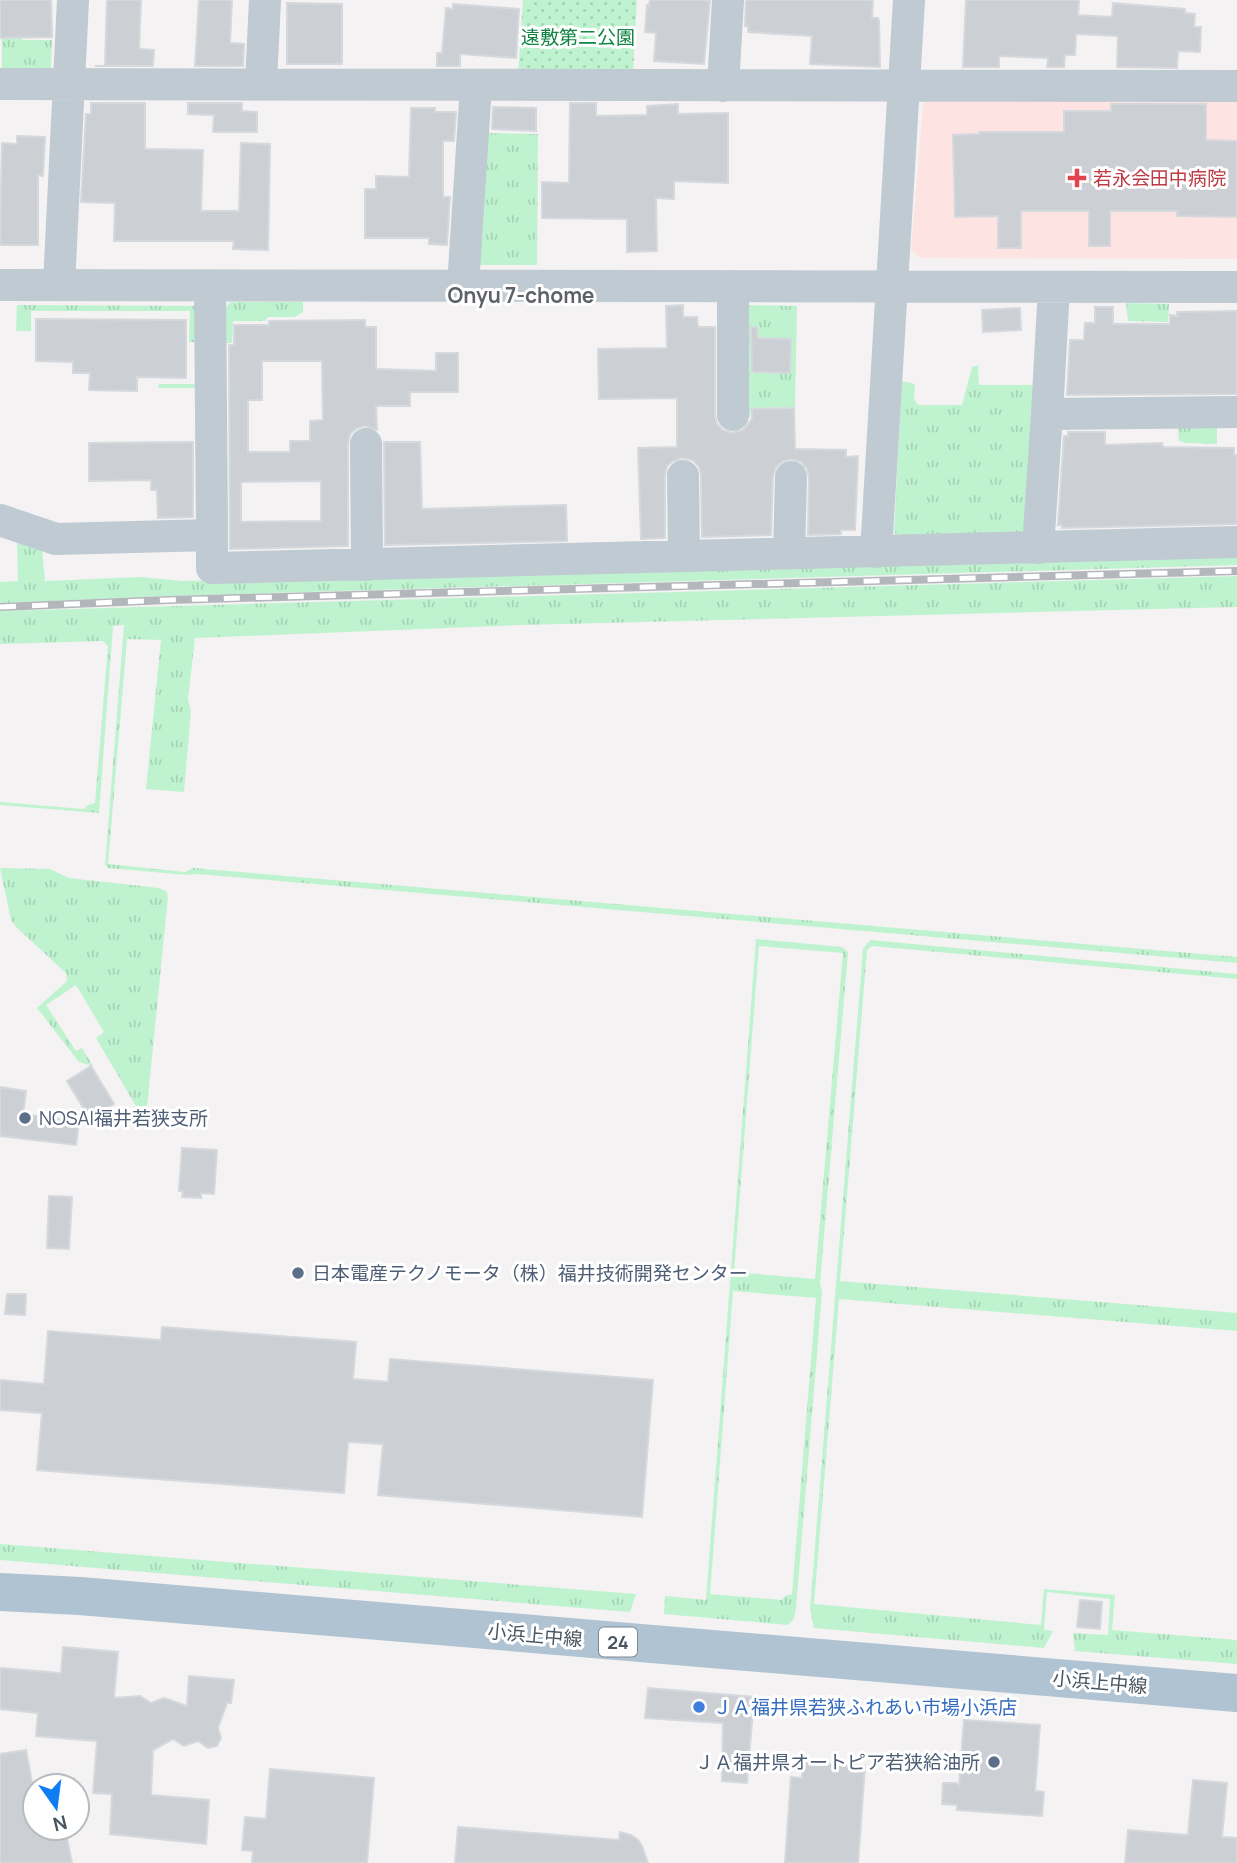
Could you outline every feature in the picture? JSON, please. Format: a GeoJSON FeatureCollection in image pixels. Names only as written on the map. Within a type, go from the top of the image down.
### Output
{"type":"FeatureCollection","features":[{"type":"Feature","properties":{"kind":"main road","name":"小浜上中線"},"geometry":{"type":"LineString","coordinates":[[0,1592],[80,1596],[1237,1693]]}},
{"type":"Feature","properties":{"kind":"street"},"geometry":{"type":"LineString","coordinates":[[59,285],[73,0]]}},
{"type":"Feature","properties":{"kind":"street"},"geometry":{"type":"LineString","coordinates":[[261,83],[265,0]]}},
{"type":"Feature","properties":{"kind":"street"},"geometry":{"type":"LineString","coordinates":[[723,86],[727,0]]}},
{"type":"Feature","properties":{"kind":"street"},"geometry":{"type":"LineString","coordinates":[[876,552],[909,0]]}},
{"type":"Feature","properties":{"kind":"street"},"geometry":{"type":"LineString","coordinates":[[0,83],[1237,86]]}},
{"type":"Feature","properties":{"kind":"street"},"geometry":{"type":"LineString","coordinates":[[463,286],[476,86]]}},
{"type":"Feature","properties":{"kind":"street"},"geometry":{"type":"LineString","coordinates":[[0,285],[1237,287]]}},
{"type":"Feature","properties":{"kind":"street"},"geometry":{"type":"LineString","coordinates":[[210,286],[212,568],[1237,542]]}},
{"type":"Feature","properties":{"kind":"street"},"geometry":{"type":"LineString","coordinates":[[733,286],[733,415]]}},
{"type":"Feature","properties":{"kind":"street"},"geometry":{"type":"LineString","coordinates":[[1038,548],[1054,287]]}},
{"type":"Feature","properties":{"kind":"street"},"geometry":{"type":"LineString","coordinates":[[1047,414],[1237,412]]}},
{"type":"Feature","properties":{"kind":"street"},"geometry":{"type":"LineString","coordinates":[[366,444],[367,565]]}},
{"type":"Feature","properties":{"kind":"street"},"geometry":{"type":"LineString","coordinates":[[683,475],[684,556]]}},
{"type":"Feature","properties":{"kind":"street"},"geometry":{"type":"LineString","coordinates":[[789,554],[791,477]]}},
{"type":"Feature","properties":{"kind":"street"},"geometry":{"type":"LineString","coordinates":[[0,520],[56,539],[212,535]]}},
{"type":"Feature","properties":{"kind":"shaded area","name":"若永会田中病院"},"geometry":{"type":"Polygon","coordinates":[[[934,94],[1237,96],[1237,259],[920,258],[911,250],[923,105],[934,94]]]}},
{"type":"Feature","properties":{"kind":"green space","name":"遠敷第二公園"},"geometry":{"type":"Polygon","coordinates":[[[523,0],[637,0],[633,74],[518,76],[523,0]]]}},
{"type":"Feature","properties":{"kind":"green space"},"geometry":{"type":"Polygon","coordinates":[[[2,19],[22,34],[22,40],[52,40],[51,68],[44,76],[2,76],[2,19]]]}},
{"type":"Feature","properties":{"kind":"green space"},"geometry":{"type":"Polygon","coordinates":[[[482,133],[538,134],[537,265],[475,265],[482,133]]]}},
{"type":"Feature","properties":{"kind":"green space"},"geometry":{"type":"Polygon","coordinates":[[[230,302],[303,302],[303,312],[295,317],[268,317],[265,321],[233,321],[232,343],[225,343],[221,315],[230,302]]]}},
{"type":"Feature","properties":{"kind":"green space"},"geometry":{"type":"Polygon","coordinates":[[[1126,303],[1169,304],[1168,322],[1128,321],[1126,303]]]}},
{"type":"Feature","properties":{"kind":"green space"},"geometry":{"type":"Polygon","coordinates":[[[17,305],[196,306],[201,388],[158,388],[159,384],[197,384],[196,342],[189,342],[190,311],[31,311],[31,331],[16,331],[17,305]]]}},
{"type":"Feature","properties":{"kind":"green space"},"geometry":{"type":"Polygon","coordinates":[[[744,305],[797,306],[795,407],[751,408],[750,418],[740,418],[744,305]]]}},
{"type":"Feature","properties":{"kind":"green space"},"geometry":{"type":"Polygon","coordinates":[[[978,365],[979,385],[1040,385],[1030,528],[1022,538],[903,542],[894,532],[902,381],[915,384],[914,399],[918,405],[962,405],[972,367],[978,365]]]}},
{"type":"Feature","properties":{"kind":"green space"},"geometry":{"type":"Polygon","coordinates":[[[1177,423],[1217,423],[1217,444],[1179,441],[1177,423]]]}},
{"type":"Feature","properties":{"kind":"green space"},"geometry":{"type":"Polygon","coordinates":[[[17,536],[30,540],[34,549],[42,549],[45,581],[140,577],[184,581],[1237,554],[1237,565],[0,603],[0,582],[18,581],[17,536]]]}},
{"type":"Feature","properties":{"kind":"green space"},"geometry":{"type":"Polygon","coordinates":[[[1237,576],[1237,607],[521,625],[195,638],[188,699],[191,711],[184,792],[146,789],[161,640],[127,639],[108,864],[185,872],[193,868],[1237,957],[1237,963],[108,868],[105,865],[124,625],[113,626],[99,813],[0,805],[0,802],[84,809],[95,803],[108,646],[103,641],[0,644],[0,611],[1237,576]]]}},
{"type":"Feature","properties":{"kind":"green space"},"geometry":{"type":"Polygon","coordinates":[[[0,868],[50,869],[69,878],[166,891],[168,896],[146,1117],[143,1118],[96,1038],[104,1032],[76,985],[46,1005],[76,1051],[82,1048],[93,1066],[79,1062],[37,1008],[67,981],[66,973],[11,920],[0,868]]]}},
{"type":"Feature","properties":{"kind":"green space"},"geometry":{"type":"Polygon","coordinates":[[[756,939],[842,947],[848,952],[794,1619],[788,1625],[664,1614],[665,1596],[706,1600],[756,939]],[[759,946],[734,1272],[815,1279],[843,953],[759,946]],[[733,1291],[710,1594],[782,1600],[792,1594],[816,1298],[733,1291]]]}},
{"type":"Feature","properties":{"kind":"green space"},"geometry":{"type":"Polygon","coordinates":[[[870,940],[1237,974],[1237,979],[872,946],[867,950],[840,1281],[1237,1313],[1237,1331],[839,1299],[814,1604],[1041,1625],[1044,1589],[1115,1595],[1112,1630],[1237,1640],[1237,1664],[1075,1651],[1073,1633],[1108,1635],[1110,1599],[1047,1592],[1044,1630],[1053,1631],[1044,1648],[814,1628],[810,1609],[863,949],[870,940]]]}},
{"type":"Feature","properties":{"kind":"green space"},"geometry":{"type":"Polygon","coordinates":[[[0,1544],[636,1594],[630,1612],[0,1560],[0,1544]]]}},
{"type":"Feature","properties":{"kind":"building"},"geometry":{"type":"Polygon","coordinates":[[[0,0],[51,0],[52,37],[0,38],[0,0]]]}},
{"type":"Feature","properties":{"kind":"building"},"geometry":{"type":"Polygon","coordinates":[[[107,0],[141,0],[139,49],[154,50],[153,66],[105,66],[107,0]]]}},
{"type":"Feature","properties":{"kind":"building"},"geometry":{"type":"Polygon","coordinates":[[[199,0],[232,0],[230,43],[244,44],[243,66],[195,66],[199,0]]]}},
{"type":"Feature","properties":{"kind":"building"},"geometry":{"type":"Polygon","coordinates":[[[650,0],[710,0],[704,64],[654,61],[656,33],[645,32],[647,5],[649,6],[650,0]]]}},
{"type":"Feature","properties":{"kind":"building"},"geometry":{"type":"Polygon","coordinates":[[[746,0],[873,0],[872,18],[878,18],[879,21],[880,67],[810,64],[812,36],[748,32],[748,26],[745,26],[746,0]]]}},
{"type":"Feature","properties":{"kind":"building"},"geometry":{"type":"Polygon","coordinates":[[[966,0],[1079,0],[1078,15],[1112,17],[1113,3],[1185,9],[1185,13],[1195,14],[1194,27],[1201,27],[1200,52],[1178,51],[1177,68],[1117,67],[1118,36],[1076,34],[1075,55],[1065,55],[1064,67],[1047,67],[1048,58],[999,56],[999,67],[963,67],[966,0]]]}},
{"type":"Feature","properties":{"kind":"building"},"geometry":{"type":"Polygon","coordinates":[[[287,3],[342,4],[342,64],[287,64],[287,3]]]}},
{"type":"Feature","properties":{"kind":"building"},"geometry":{"type":"Polygon","coordinates":[[[453,4],[519,9],[516,58],[460,54],[460,66],[437,66],[437,53],[442,53],[446,8],[453,9],[453,4]]]}},
{"type":"Feature","properties":{"kind":"building"},"geometry":{"type":"Polygon","coordinates":[[[91,103],[145,103],[145,149],[203,150],[201,211],[239,211],[241,143],[270,144],[268,250],[233,249],[234,241],[114,241],[115,203],[81,202],[86,114],[91,114],[91,103]]]}},
{"type":"Feature","properties":{"kind":"building"},"geometry":{"type":"Polygon","coordinates":[[[188,103],[242,103],[242,111],[257,112],[257,132],[213,132],[214,115],[188,114],[188,103]]]}},
{"type":"Feature","properties":{"kind":"building"},"geometry":{"type":"Polygon","coordinates":[[[570,103],[596,103],[596,116],[647,115],[647,106],[678,104],[678,114],[728,113],[728,183],[674,181],[674,199],[656,198],[657,251],[627,252],[627,219],[542,218],[542,182],[569,183],[570,103]]]}},
{"type":"Feature","properties":{"kind":"building"},"geometry":{"type":"Polygon","coordinates":[[[1111,104],[1206,104],[1206,140],[1237,141],[1237,217],[1177,216],[1177,211],[1110,211],[1110,246],[1089,246],[1089,211],[1021,211],[1021,248],[998,248],[998,216],[955,217],[953,135],[979,132],[1064,132],[1064,111],[1111,111],[1111,104]]]}},
{"type":"Feature","properties":{"kind":"building"},"geometry":{"type":"Polygon","coordinates":[[[493,107],[536,108],[536,131],[492,129],[493,107]]]}},
{"type":"Feature","properties":{"kind":"building"},"geometry":{"type":"Polygon","coordinates":[[[411,108],[435,108],[435,112],[456,112],[454,141],[443,141],[443,197],[450,197],[447,245],[429,244],[429,238],[365,238],[365,189],[376,189],[376,176],[409,177],[411,108]]]}},
{"type":"Feature","properties":{"kind":"building"},"geometry":{"type":"Polygon","coordinates":[[[17,136],[45,137],[43,176],[38,175],[38,245],[0,245],[2,143],[17,144],[17,136]]]}},
{"type":"Feature","properties":{"kind":"building"},"geometry":{"type":"Polygon","coordinates":[[[683,305],[683,317],[697,317],[698,327],[715,327],[715,415],[717,424],[723,430],[732,433],[743,430],[752,419],[752,409],[794,408],[795,449],[846,450],[846,457],[858,456],[855,530],[841,530],[841,534],[808,535],[809,477],[801,462],[791,459],[776,467],[773,476],[771,535],[702,537],[699,467],[693,460],[682,458],[667,466],[665,538],[641,539],[638,448],[677,447],[677,398],[599,399],[598,349],[667,348],[666,306],[683,305]]]}},
{"type":"Feature","properties":{"kind":"building"},"geometry":{"type":"Polygon","coordinates":[[[1095,307],[1113,307],[1113,324],[1170,324],[1170,315],[1177,316],[1177,312],[1237,311],[1237,394],[1067,395],[1070,340],[1084,340],[1085,323],[1095,323],[1095,307]]]}},
{"type":"Feature","properties":{"kind":"building"},"geometry":{"type":"Polygon","coordinates":[[[1020,308],[1021,330],[983,332],[982,310],[1020,308]]]}},
{"type":"Feature","properties":{"kind":"building"},"geometry":{"type":"Polygon","coordinates":[[[36,319],[186,320],[186,378],[137,377],[137,391],[89,390],[90,373],[73,373],[73,362],[36,361],[36,319]]]}},
{"type":"Feature","properties":{"kind":"building"},"geometry":{"type":"Polygon","coordinates":[[[365,320],[365,327],[376,327],[376,369],[436,371],[436,353],[458,353],[458,392],[410,392],[410,406],[376,406],[377,430],[365,426],[350,434],[348,546],[230,549],[229,345],[234,345],[234,325],[269,325],[269,321],[365,320]],[[262,361],[262,400],[248,400],[248,452],[290,452],[290,441],[310,441],[310,421],[323,420],[322,361],[262,361]],[[321,481],[241,482],[241,522],[321,521],[321,481]]]}},
{"type":"Feature","properties":{"kind":"building"},"geometry":{"type":"Polygon","coordinates":[[[751,327],[757,327],[758,338],[791,339],[790,373],[752,372],[751,327]]]}},
{"type":"Feature","properties":{"kind":"building"},"geometry":{"type":"Polygon","coordinates":[[[1068,432],[1105,432],[1105,445],[1162,443],[1163,447],[1234,448],[1234,455],[1237,455],[1237,524],[1062,528],[1062,525],[1058,525],[1064,436],[1068,436],[1068,432]]]}},
{"type":"Feature","properties":{"kind":"building"},"geometry":{"type":"Polygon","coordinates":[[[193,442],[193,517],[158,518],[157,490],[151,490],[151,480],[89,481],[89,443],[193,442]]]}},
{"type":"Feature","properties":{"kind":"building"},"geometry":{"type":"Polygon","coordinates":[[[384,442],[420,442],[422,509],[566,505],[567,541],[385,545],[384,442]]]}},
{"type":"Feature","properties":{"kind":"building"},"geometry":{"type":"Polygon","coordinates":[[[91,1066],[114,1104],[90,1119],[67,1081],[91,1066]]]}},
{"type":"Feature","properties":{"kind":"building","name":"NOSAI福井若狭支所"},"geometry":{"type":"Polygon","coordinates":[[[0,1087],[26,1091],[23,1114],[79,1122],[76,1145],[0,1136],[0,1087]]]}},
{"type":"Feature","properties":{"kind":"building"},"geometry":{"type":"Polygon","coordinates":[[[182,1148],[217,1150],[214,1194],[201,1193],[201,1198],[182,1197],[183,1191],[179,1191],[182,1148]]]}},
{"type":"Feature","properties":{"kind":"building"},"geometry":{"type":"Polygon","coordinates":[[[49,1196],[72,1197],[69,1249],[47,1248],[49,1196]]]}},
{"type":"Feature","properties":{"kind":"building"},"geometry":{"type":"Polygon","coordinates":[[[7,1294],[26,1294],[25,1315],[5,1314],[7,1294]]]}},
{"type":"Feature","properties":{"kind":"building"},"geometry":{"type":"Polygon","coordinates":[[[162,1327],[356,1342],[353,1379],[388,1382],[390,1359],[653,1380],[642,1517],[378,1495],[383,1444],[348,1442],[344,1493],[37,1470],[42,1413],[0,1410],[0,1380],[44,1384],[48,1331],[161,1340],[162,1327]]]}},
{"type":"Feature","properties":{"kind":"building"},"geometry":{"type":"Polygon","coordinates":[[[1080,1600],[1102,1602],[1100,1629],[1077,1627],[1080,1600]]]}},
{"type":"Feature","properties":{"kind":"building"},"geometry":{"type":"Polygon","coordinates":[[[63,1647],[118,1652],[114,1698],[140,1696],[151,1703],[164,1698],[187,1706],[189,1676],[234,1680],[231,1703],[227,1703],[218,1728],[221,1738],[217,1746],[208,1748],[198,1741],[184,1746],[173,1739],[153,1750],[151,1795],[209,1800],[206,1844],[110,1834],[112,1794],[93,1793],[97,1741],[36,1736],[38,1713],[0,1709],[0,1668],[61,1673],[63,1647]]]}},
{"type":"Feature","properties":{"kind":"building","name":"ＪＡ福井県若狭ふれあい市場小浜店"},"geometry":{"type":"Polygon","coordinates":[[[648,1688],[754,1697],[747,1783],[722,1781],[723,1723],[645,1718],[648,1688]]]}},
{"type":"Feature","properties":{"kind":"building"},"geometry":{"type":"Polygon","coordinates":[[[964,1720],[1040,1725],[1035,1791],[1044,1792],[1042,1816],[957,1810],[957,1805],[942,1804],[943,1783],[956,1783],[959,1786],[964,1720]]]}},
{"type":"Feature","properties":{"kind":"building"},"geometry":{"type":"Polygon","coordinates":[[[26,1750],[30,1772],[21,1772],[21,1842],[68,1842],[72,1863],[0,1863],[0,1754],[26,1750]]]}},
{"type":"Feature","properties":{"kind":"building"},"geometry":{"type":"Polygon","coordinates":[[[803,1762],[865,1766],[858,1863],[785,1863],[791,1777],[802,1778],[803,1762]]]}},
{"type":"Feature","properties":{"kind":"building"},"geometry":{"type":"Polygon","coordinates":[[[270,1769],[374,1778],[367,1863],[252,1863],[253,1851],[242,1850],[245,1817],[266,1819],[270,1769]]]}},
{"type":"Feature","properties":{"kind":"building"},"geometry":{"type":"Polygon","coordinates":[[[1193,1780],[1227,1783],[1222,1837],[1237,1838],[1237,1863],[1125,1863],[1128,1830],[1188,1835],[1193,1780]]]}},
{"type":"Feature","properties":{"kind":"building"},"geometry":{"type":"Polygon","coordinates":[[[458,1827],[619,1840],[620,1832],[638,1840],[648,1863],[455,1863],[458,1827]]]}},
{"type":"Feature","properties":{"kind":"railway"},"geometry":{"type":"LineString","coordinates":[[0,607],[168,600],[1237,571]]}},
{"type":"Feature","properties":{"kind":"place","name":"若永会田中病院"},"geometry":{"type":"Point","coordinates":[1077,178]}},
{"type":"Feature","properties":{"kind":"place","name":"NOSAI福井若狭支所"},"geometry":{"type":"Point","coordinates":[25,1118]}},
{"type":"Feature","properties":{"kind":"place","name":"日本電産テクノモータ（株）福井技術開発センター"},"geometry":{"type":"Point","coordinates":[298,1273]}},
{"type":"Feature","properties":{"kind":"place","name":"ＪＡ福井県若狭ふれあい市場小浜店"},"geometry":{"type":"Point","coordinates":[699,1707]}},
{"type":"Feature","properties":{"kind":"place","name":"ＪＡ福井県オートピア若狭給油所"},"geometry":{"type":"Point","coordinates":[994,1762]}},
{"type":"Feature","properties":{"kind":"district","name":"Onyu 7-chome"},"geometry":{"type":"Point","coordinates":[521,295]}}]}
